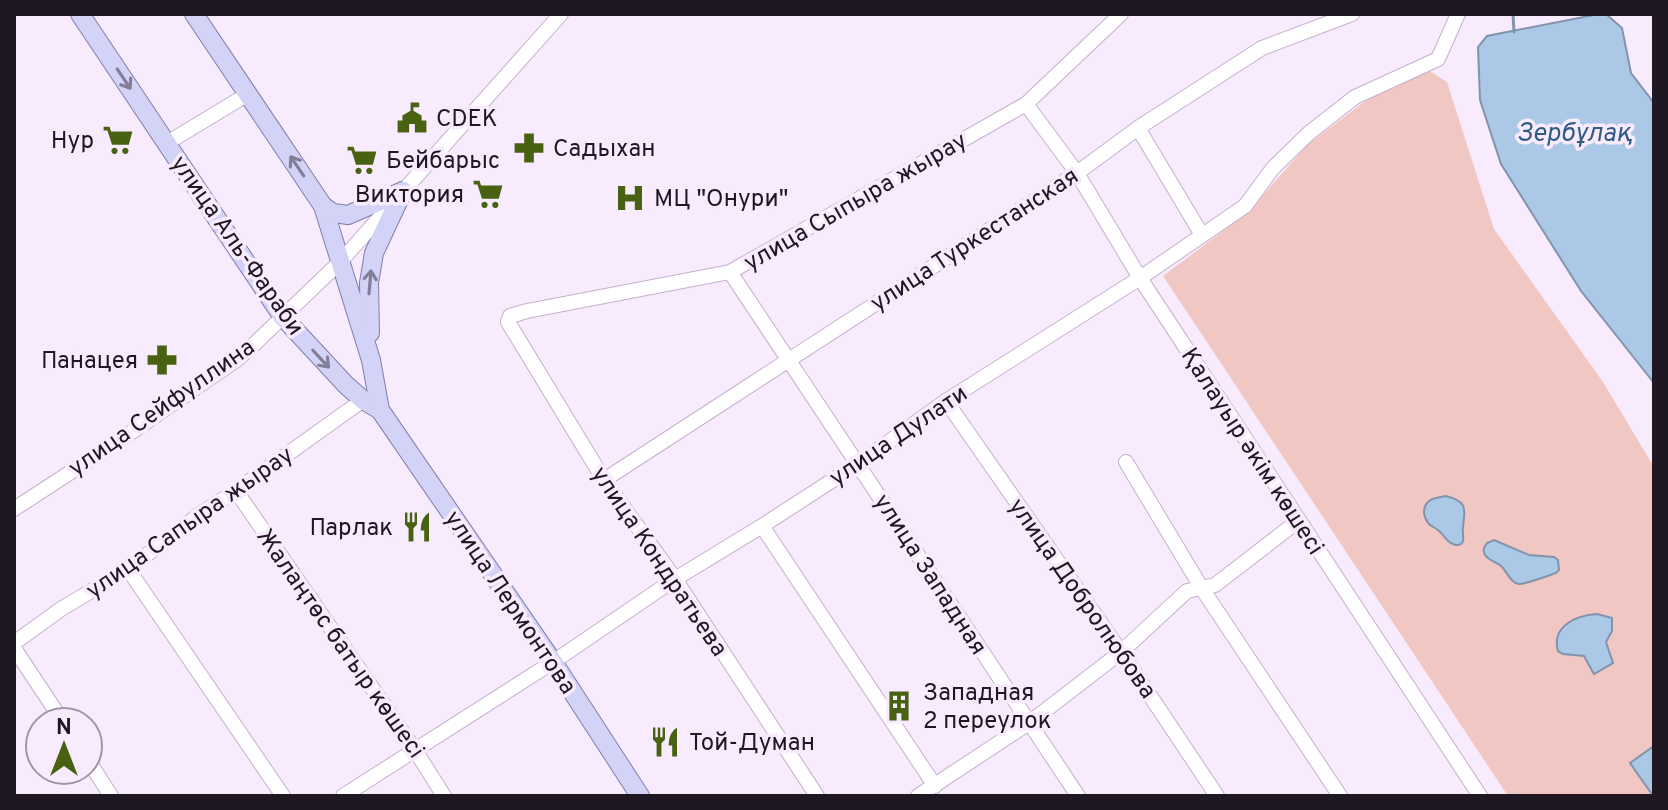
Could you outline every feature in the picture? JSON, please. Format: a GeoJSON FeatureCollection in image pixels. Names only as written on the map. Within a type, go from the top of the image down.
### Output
{"type":"FeatureCollection","features":[{"type":"Feature","properties":{"kind":"main road","name":"улица Аль-Фараби"},"geometry":{"type":"LineString","coordinates":[[80,14],[282,316],[324,363],[363,400],[380,410]]}},
{"type":"Feature","properties":{"kind":"main road"},"geometry":{"type":"LineString","coordinates":[[194,14],[323,206],[371,360],[380,410]]}},
{"type":"Feature","properties":{"kind":"main road"},"geometry":{"type":"LineString","coordinates":[[323,206],[333,213],[348,215],[403,191]]}},
{"type":"Feature","properties":{"kind":"main road"},"geometry":{"type":"LineString","coordinates":[[371,360],[369,283],[374,253],[403,191]]}},
{"type":"Feature","properties":{"kind":"main road","name":"улица Лермонтова"},"geometry":{"type":"LineString","coordinates":[[380,410],[553,662],[640,796]]}},
{"type":"Feature","properties":{"kind":"street","name":"улица Сейфуллина"},"geometry":{"type":"LineString","coordinates":[[14,509],[235,361],[340,262],[561,14]]}},
{"type":"Feature","properties":{"kind":"street","name":"улица Сыпыра жырау"},"geometry":{"type":"LineString","coordinates":[[508,322],[510,316],[527,311],[730,272],[1026,104],[1121,14]]}},
{"type":"Feature","properties":{"kind":"street","name":"улица Туркестанская"},"geometry":{"type":"LineString","coordinates":[[604,480],[1077,173],[1138,128],[1262,48],[1352,14]]}},
{"type":"Feature","properties":{"kind":"street","name":"улица Дулати"},"geometry":{"type":"LineString","coordinates":[[343,796],[859,463],[946,401],[1140,278],[1245,206],[1273,168],[1291,150],[1355,97],[1438,59],[1458,14]]}},
{"type":"Feature","properties":{"kind":"street"},"geometry":{"type":"LineString","coordinates":[[167,143],[248,94]]}},
{"type":"Feature","properties":{"kind":"street","name":"Қалауыр әкім көшесі"},"geometry":{"type":"LineString","coordinates":[[1026,104],[1077,173],[1140,278],[1480,796]]}},
{"type":"Feature","properties":{"kind":"street"},"geometry":{"type":"LineString","coordinates":[[1138,128],[1202,235]]}},
{"type":"Feature","properties":{"kind":"street","name":"улица Западная"},"geometry":{"type":"LineString","coordinates":[[730,272],[1078,796]]}},
{"type":"Feature","properties":{"kind":"street","name":"улица Кондратьева"},"geometry":{"type":"LineString","coordinates":[[508,322],[604,480],[675,579],[817,796]]}},
{"type":"Feature","properties":{"kind":"street","name":"улица Сапыра жырау"},"geometry":{"type":"LineString","coordinates":[[14,645],[61,609],[128,569],[203,512],[363,400]]}},
{"type":"Feature","properties":{"kind":"street","name":"улица Добролюбова"},"geometry":{"type":"LineString","coordinates":[[946,401],[1217,796]]}},
{"type":"Feature","properties":{"kind":"street"},"geometry":{"type":"LineString","coordinates":[[1126,462],[1201,587],[1340,796]]}},
{"type":"Feature","properties":{"kind":"street","name":"Жалаңтөс батыр көшесі"},"geometry":{"type":"LineString","coordinates":[[236,491],[444,796]]}},
{"type":"Feature","properties":{"kind":"street"},"geometry":{"type":"LineString","coordinates":[[918,796],[1029,723],[1121,652],[1187,591],[1215,585],[1298,521]]}},
{"type":"Feature","properties":{"kind":"street"},"geometry":{"type":"LineString","coordinates":[[762,526],[935,786]]}},
{"type":"Feature","properties":{"kind":"street"},"geometry":{"type":"LineString","coordinates":[[128,569],[283,796]]}},
{"type":"Feature","properties":{"kind":"street"},"geometry":{"type":"LineString","coordinates":[[14,645],[53,706]]}},
{"type":"Feature","properties":{"kind":"shaded area"},"geometry":{"type":"Polygon","coordinates":[[[1425,68],[1447,82],[1494,229],[1603,382],[1654,467],[1654,796],[1508,796],[1163,276],[1247,213],[1307,145],[1372,96],[1425,68]]]}},
{"type":"Feature","properties":{"kind":"water","name":"Зербұлақ"},"geometry":{"type":"Polygon","coordinates":[[[1606,14],[1622,28],[1631,73],[1654,103],[1654,383],[1581,291],[1501,164],[1480,100],[1478,47],[1487,36],[1606,14]]]}},
{"type":"Feature","properties":{"kind":"water"},"geometry":{"type":"Polygon","coordinates":[[[1446,496],[1459,501],[1464,508],[1463,540],[1459,545],[1449,542],[1426,521],[1424,508],[1428,502],[1446,496]]]}},
{"type":"Feature","properties":{"kind":"water"},"geometry":{"type":"Polygon","coordinates":[[[1494,540],[1529,555],[1554,557],[1558,560],[1559,570],[1531,581],[1516,583],[1501,566],[1485,555],[1485,546],[1494,540]]]}},
{"type":"Feature","properties":{"kind":"water"},"geometry":{"type":"Polygon","coordinates":[[[1597,614],[1612,618],[1612,631],[1606,642],[1613,663],[1594,674],[1584,656],[1563,654],[1558,651],[1557,642],[1558,635],[1567,624],[1597,614]]]}},
{"type":"Feature","properties":{"kind":"water"},"geometry":{"type":"Polygon","coordinates":[[[1654,746],[1654,791],[1651,793],[1630,763],[1654,746]]]}},
{"type":"Feature","properties":{"kind":"waterway"},"geometry":{"type":"LineString","coordinates":[[1513,14],[1514,32]]}},
{"type":"Feature","properties":{"kind":"place","name":"CDEK"},"geometry":{"type":"Point","coordinates":[412,118]}},
{"type":"Feature","properties":{"kind":"place","name":"Нур"},"geometry":{"type":"Point","coordinates":[118,140]}},
{"type":"Feature","properties":{"kind":"place","name":"Садыхан"},"geometry":{"type":"Point","coordinates":[529,148]}},
{"type":"Feature","properties":{"kind":"place","name":"Бейбарыс"},"geometry":{"type":"Point","coordinates":[362,160]}},
{"type":"Feature","properties":{"kind":"place","name":"Виктория"},"geometry":{"type":"Point","coordinates":[488,194]}},
{"type":"Feature","properties":{"kind":"place","name":"МЦ \"Онури\""},"geometry":{"type":"Point","coordinates":[630,198]}},
{"type":"Feature","properties":{"kind":"place","name":"Панацея"},"geometry":{"type":"Point","coordinates":[162,360]}},
{"type":"Feature","properties":{"kind":"place","name":"Парлак"},"geometry":{"type":"Point","coordinates":[417,527]}},
{"type":"Feature","properties":{"kind":"place","name":"Западная 2 переулок"},"geometry":{"type":"Point","coordinates":[899,706]}},
{"type":"Feature","properties":{"kind":"place","name":"Той-Думан"},"geometry":{"type":"Point","coordinates":[665,742]}}]}
